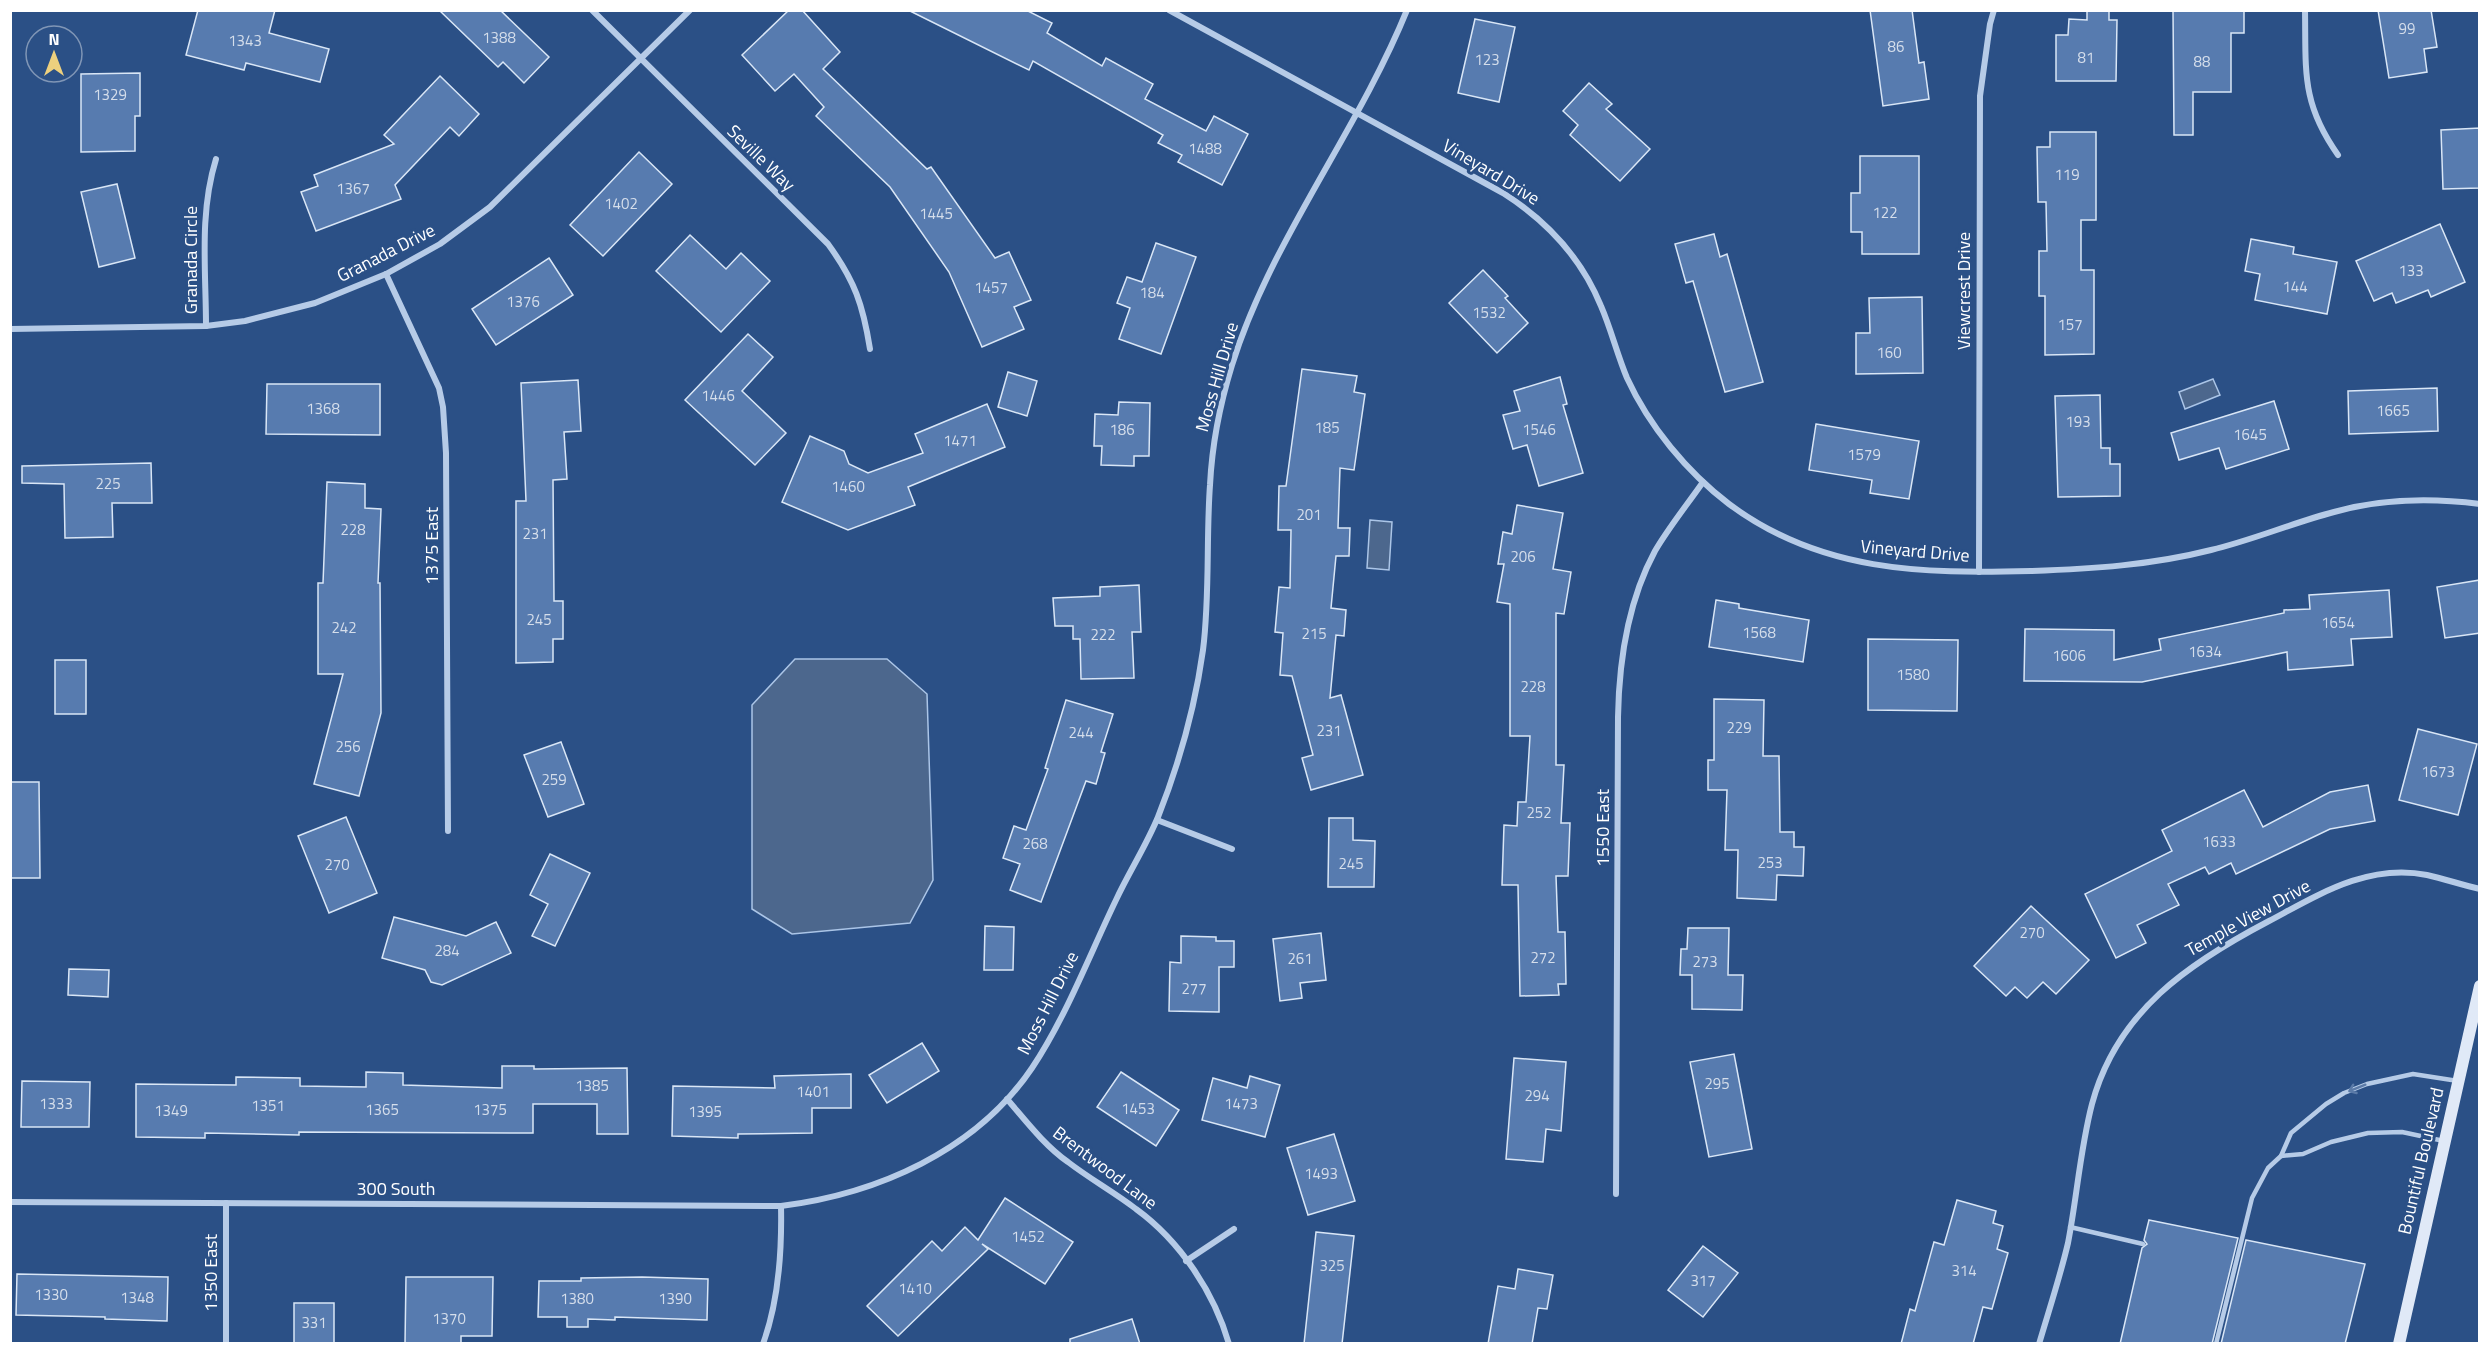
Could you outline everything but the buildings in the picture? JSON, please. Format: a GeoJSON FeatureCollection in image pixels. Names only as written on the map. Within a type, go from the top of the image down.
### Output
{"type":"FeatureCollection","features":[{"type":"Feature","properties":{"kind":"main road","name":"Bountiful Boulevard"},"geometry":{"type":"LineString","coordinates":[[2399,1344],[2480,986]]}},
{"type":"Feature","properties":{"kind":"street","name":"Seville Way"},"geometry":{"type":"LineString","coordinates":[[592,10],[828,244],[853,281],[865,316],[870,350]]}},
{"type":"Feature","properties":{"kind":"street","name":"Granada Drive"},"geometry":{"type":"LineString","coordinates":[[10,329],[206,327],[245,321],[315,303],[386,274],[440,244],[490,207],[690,10]]}},
{"type":"Feature","properties":{"kind":"street","name":"Vineyard Drive"},"geometry":{"type":"LineString","coordinates":[[1169,10],[1503,193],[1538,218],[1562,242],[1591,284],[1605,315],[1627,377],[1640,402],[1677,454],[1703,482],[1755,522],[1815,550],[1878,566],[1913,570],[1979,572],[2092,569],[2164,560],[2245,541],[2338,510],[2371,504],[2441,501],[2480,504]]}},
{"type":"Feature","properties":{"kind":"street","name":"Moss Hill Drive"},"geometry":{"type":"LineString","coordinates":[[781,1206],[843,1195],[905,1173],[961,1139],[1007,1099],[1030,1071],[1048,1043],[1157,820],[1189,722],[1199,671],[1209,579],[1209,485],[1214,446],[1233,364],[1270,269],[1356,113],[1407,10]]}},
{"type":"Feature","properties":{"kind":"street","name":"Viewcrest Drive"},"geometry":{"type":"LineString","coordinates":[[1979,572],[1980,96],[1994,10]]}},
{"type":"Feature","properties":{"kind":"street"},"geometry":{"type":"LineString","coordinates":[[2305,10],[2306,83],[2312,108],[2322,133],[2338,155]]}},
{"type":"Feature","properties":{"kind":"street","name":"Granada Circle"},"geometry":{"type":"LineString","coordinates":[[206,327],[204,224],[210,180],[216,159]]}},
{"type":"Feature","properties":{"kind":"street","name":"1375 East"},"geometry":{"type":"LineString","coordinates":[[386,274],[432,369],[443,407],[446,453],[448,831]]}},
{"type":"Feature","properties":{"kind":"street","name":"1550 East"},"geometry":{"type":"LineString","coordinates":[[1616,1194],[1618,729],[1621,658],[1627,628],[1644,575],[1668,531],[1703,482]]}},
{"type":"Feature","properties":{"kind":"street"},"geometry":{"type":"LineString","coordinates":[[1157,820],[1232,849]]}},
{"type":"Feature","properties":{"kind":"street","name":"Temple View Drive"},"geometry":{"type":"LineString","coordinates":[[2039,1344],[2064,1258],[2088,1124],[2098,1086],[2121,1040],[2140,1014],[2175,978],[2226,943],[2322,893],[2361,877],[2404,873],[2425,875],[2480,889]]}},
{"type":"Feature","properties":{"kind":"street","name":"Brentwood Lane"},"geometry":{"type":"LineString","coordinates":[[1007,1099],[1050,1147],[1067,1162],[1137,1209],[1153,1223],[1186,1261],[1213,1300],[1229,1344]]}},
{"type":"Feature","properties":{"kind":"street","name":"300 South"},"geometry":{"type":"LineString","coordinates":[[10,1202],[781,1206]]}},
{"type":"Feature","properties":{"kind":"street","name":"1350 East"},"geometry":{"type":"LineString","coordinates":[[226,1203],[226,1344]]}},
{"type":"Feature","properties":{"kind":"street"},"geometry":{"type":"LineString","coordinates":[[762,1344],[773,1311],[777,1282],[782,1244],[781,1206]]}},
{"type":"Feature","properties":{"kind":"street"},"geometry":{"type":"LineString","coordinates":[[1186,1261],[1234,1229]]}},
{"type":"Feature","properties":{"kind":"lane"},"geometry":{"type":"LineString","coordinates":[[2216,1344],[2252,1198],[2268,1168],[2281,1156],[2291,1133],[2310,1116],[2344,1094],[2367,1084],[2413,1074],[2457,1082]]}},
{"type":"Feature","properties":{"kind":"lane"},"geometry":{"type":"LineString","coordinates":[[2281,1156],[2303,1154],[2331,1142],[2368,1133],[2402,1132],[2444,1141]]}},
{"type":"Feature","properties":{"kind":"lane"},"geometry":{"type":"LineString","coordinates":[[2070,1227],[2143,1244]]}},
{"type":"Feature","properties":{"kind":"water"},"geometry":{"type":"Polygon","coordinates":[[[2213,379],[2220,395],[2185,409],[2179,392],[2213,379]]]}},
{"type":"Feature","properties":{"kind":"water"},"geometry":{"type":"Polygon","coordinates":[[[1370,520],[1392,522],[1389,570],[1367,568],[1370,520]]]}},
{"type":"Feature","properties":{"kind":"water"},"geometry":{"type":"Polygon","coordinates":[[[795,659],[887,659],[927,694],[933,880],[910,923],[792,934],[752,909],[752,705],[795,659]]]}}]}
